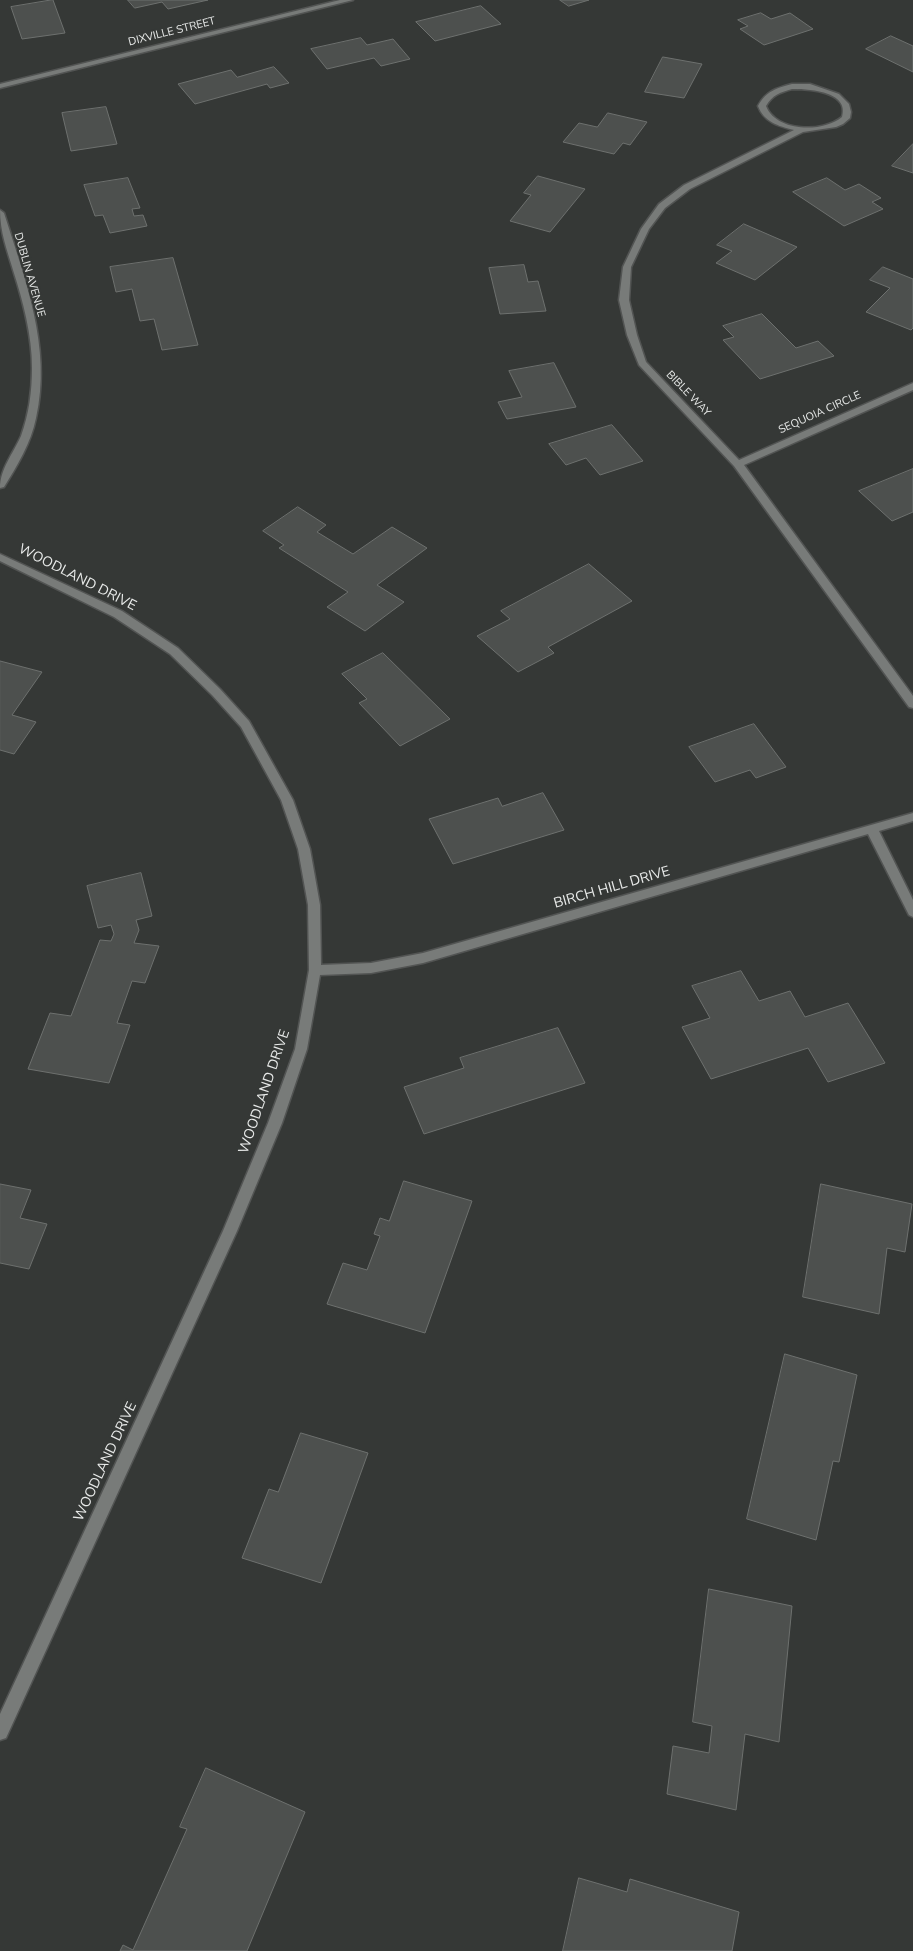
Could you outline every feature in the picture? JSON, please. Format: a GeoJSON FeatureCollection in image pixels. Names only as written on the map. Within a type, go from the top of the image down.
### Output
{"type":"FeatureCollection","features":[{"type":"Feature","properties":{"kind":"street","name":"DIXVILLE STREET"},"geometry":{"type":"LineString","coordinates":[[0,86],[349,0]]}},
{"type":"Feature","properties":{"kind":"street","name":"BIBLE WAY"},"geometry":{"type":"LineString","coordinates":[[801,130],[782,125],[767,117],[762,110],[761,103],[765,96],[783,87],[809,86],[835,94],[843,101],[847,108],[846,116],[840,123],[816,130],[801,130],[687,187],[662,206],[645,229],[627,267],[624,300],[632,334],[642,363],[738,464],[913,704]]}},
{"type":"Feature","properties":{"kind":"street","name":"DUBLIN AVENUE"},"geometry":{"type":"LineString","coordinates":[[0,213],[29,308],[38,378],[31,420],[18,454],[0,485]]}},
{"type":"Feature","properties":{"kind":"street","name":"SEQUOIA CIRCLE"},"geometry":{"type":"LineString","coordinates":[[738,464],[913,386]]}},
{"type":"Feature","properties":{"kind":"street","name":"WOODLAND DRIVE"},"geometry":{"type":"LineString","coordinates":[[0,557],[118,614],[174,651],[216,692],[245,724],[287,800],[304,849],[314,905],[315,970],[301,1049],[275,1123],[226,1240],[0,1732]]}},
{"type":"Feature","properties":{"kind":"street","name":"BIRCH HILL DRIVE"},"geometry":{"type":"LineString","coordinates":[[315,970],[370,968],[423,958],[913,817]]}},
{"type":"Feature","properties":{"kind":"street"},"geometry":{"type":"LineString","coordinates":[[872,830],[913,912]]}},
{"type":"Feature","properties":{"kind":"building"},"geometry":{"type":"Polygon","coordinates":[[[53,0],[65,33],[22,39],[11,7],[53,0]]]}},
{"type":"Feature","properties":{"kind":"building"},"geometry":{"type":"Polygon","coordinates":[[[128,0],[208,0],[168,9],[162,2],[135,8],[128,0]]]}},
{"type":"Feature","properties":{"kind":"building"},"geometry":{"type":"Polygon","coordinates":[[[560,0],[589,0],[569,6],[560,0]]]}},
{"type":"Feature","properties":{"kind":"building"},"geometry":{"type":"Polygon","coordinates":[[[481,6],[501,24],[435,41],[416,22],[481,6]]]}},
{"type":"Feature","properties":{"kind":"building"},"geometry":{"type":"Polygon","coordinates":[[[761,13],[771,19],[790,13],[813,29],[764,45],[740,29],[748,26],[738,20],[761,13]]]}},
{"type":"Feature","properties":{"kind":"building"},"geometry":{"type":"Polygon","coordinates":[[[891,36],[913,46],[913,72],[866,49],[891,36]]]}},
{"type":"Feature","properties":{"kind":"building"},"geometry":{"type":"Polygon","coordinates":[[[361,38],[367,45],[393,39],[410,59],[381,66],[374,58],[327,69],[311,49],[361,38]]]}},
{"type":"Feature","properties":{"kind":"building"},"geometry":{"type":"Polygon","coordinates":[[[663,57],[702,64],[684,98],[645,92],[663,57]]]}},
{"type":"Feature","properties":{"kind":"building"},"geometry":{"type":"Polygon","coordinates":[[[274,67],[289,83],[270,88],[267,84],[195,104],[178,84],[231,70],[237,77],[274,67]]]}},
{"type":"Feature","properties":{"kind":"building"},"geometry":{"type":"Polygon","coordinates":[[[106,107],[117,144],[71,151],[62,113],[106,107]]]}},
{"type":"Feature","properties":{"kind":"building"},"geometry":{"type":"Polygon","coordinates":[[[608,113],[647,122],[630,145],[623,143],[614,154],[563,142],[579,123],[597,127],[608,113]]]}},
{"type":"Feature","properties":{"kind":"building"},"geometry":{"type":"Polygon","coordinates":[[[913,144],[913,173],[892,166],[913,144]]]}},
{"type":"Feature","properties":{"kind":"building"},"geometry":{"type":"Polygon","coordinates":[[[538,176],[585,189],[550,232],[510,221],[531,195],[524,193],[538,176]]]}},
{"type":"Feature","properties":{"kind":"building"},"geometry":{"type":"Polygon","coordinates":[[[128,178],[140,208],[132,209],[134,216],[143,215],[147,226],[110,233],[103,215],[95,216],[84,185],[128,178]]]}},
{"type":"Feature","properties":{"kind":"building"},"geometry":{"type":"Polygon","coordinates":[[[827,178],[845,190],[859,184],[881,198],[872,202],[883,209],[844,226],[793,192],[827,178]]]}},
{"type":"Feature","properties":{"kind":"building"},"geometry":{"type":"Polygon","coordinates":[[[744,224],[797,247],[755,280],[716,263],[732,251],[717,245],[744,224]]]}},
{"type":"Feature","properties":{"kind":"building"},"geometry":{"type":"Polygon","coordinates":[[[173,258],[198,345],[162,350],[154,319],[140,321],[132,289],[116,292],[110,267],[173,258]]]}},
{"type":"Feature","properties":{"kind":"building"},"geometry":{"type":"Polygon","coordinates":[[[524,265],[528,282],[538,281],[546,311],[500,314],[489,268],[524,265]]]}},
{"type":"Feature","properties":{"kind":"building"},"geometry":{"type":"Polygon","coordinates":[[[883,267],[913,279],[913,328],[911,330],[866,312],[890,288],[870,280],[883,267]]]}},
{"type":"Feature","properties":{"kind":"building"},"geometry":{"type":"Polygon","coordinates":[[[762,314],[796,348],[818,341],[834,356],[760,379],[723,340],[734,337],[723,326],[762,314]]]}},
{"type":"Feature","properties":{"kind":"building"},"geometry":{"type":"Polygon","coordinates":[[[554,363],[576,407],[507,419],[498,402],[522,397],[509,371],[554,363]]]}},
{"type":"Feature","properties":{"kind":"building"},"geometry":{"type":"Polygon","coordinates":[[[612,425],[643,461],[600,475],[586,458],[566,465],[549,444],[612,425]]]}},
{"type":"Feature","properties":{"kind":"building"},"geometry":{"type":"Polygon","coordinates":[[[913,469],[913,512],[892,521],[859,491],[913,469]]]}},
{"type":"Feature","properties":{"kind":"building"},"geometry":{"type":"Polygon","coordinates":[[[298,507],[326,525],[317,532],[353,554],[392,527],[427,548],[377,585],[404,602],[365,631],[327,607],[348,592],[279,548],[284,545],[263,531],[298,507]]]}},
{"type":"Feature","properties":{"kind":"building"},"geometry":{"type":"Polygon","coordinates":[[[589,564],[632,601],[548,647],[554,653],[518,672],[477,636],[510,619],[501,611],[589,564]]]}},
{"type":"Feature","properties":{"kind":"building"},"geometry":{"type":"Polygon","coordinates":[[[383,653],[450,719],[400,746],[359,703],[367,699],[342,674],[383,653]]]}},
{"type":"Feature","properties":{"kind":"building"},"geometry":{"type":"Polygon","coordinates":[[[0,661],[42,672],[12,715],[36,722],[14,754],[0,750],[0,661]]]}},
{"type":"Feature","properties":{"kind":"building"},"geometry":{"type":"Polygon","coordinates":[[[754,724],[786,767],[756,778],[750,770],[715,782],[689,747],[754,724]]]}},
{"type":"Feature","properties":{"kind":"building"},"geometry":{"type":"Polygon","coordinates":[[[543,793],[564,830],[453,864],[429,819],[498,798],[502,806],[543,793]]]}},
{"type":"Feature","properties":{"kind":"building"},"geometry":{"type":"Polygon","coordinates":[[[141,873],[152,916],[136,920],[139,930],[134,943],[159,946],[145,983],[132,981],[117,1023],[130,1025],[109,1083],[28,1069],[50,1013],[71,1016],[100,940],[111,941],[114,934],[111,925],[98,928],[87,886],[141,873]]]}},
{"type":"Feature","properties":{"kind":"building"},"geometry":{"type":"Polygon","coordinates":[[[741,971],[759,1001],[790,991],[805,1017],[848,1003],[885,1063],[828,1082],[808,1048],[711,1079],[682,1027],[710,1018],[692,986],[741,971]]]}},
{"type":"Feature","properties":{"kind":"building"},"geometry":{"type":"Polygon","coordinates":[[[558,1028],[585,1083],[424,1134],[404,1087],[464,1068],[460,1058],[558,1028]]]}},
{"type":"Feature","properties":{"kind":"building"},"geometry":{"type":"Polygon","coordinates":[[[404,1181],[472,1201],[425,1333],[327,1304],[343,1263],[367,1270],[380,1236],[374,1234],[380,1218],[389,1221],[404,1181]]]}},
{"type":"Feature","properties":{"kind":"building"},"geometry":{"type":"Polygon","coordinates":[[[0,1184],[31,1190],[20,1218],[47,1224],[29,1269],[0,1263],[0,1184]]]}},
{"type":"Feature","properties":{"kind":"building"},"geometry":{"type":"Polygon","coordinates":[[[821,1184],[912,1204],[905,1252],[887,1248],[879,1314],[803,1297],[821,1184]]]}},
{"type":"Feature","properties":{"kind":"building"},"geometry":{"type":"Polygon","coordinates":[[[785,1354],[857,1375],[839,1462],[833,1461],[816,1540],[747,1519],[785,1354]]]}},
{"type":"Feature","properties":{"kind":"building"},"geometry":{"type":"Polygon","coordinates":[[[301,1433],[368,1453],[321,1583],[242,1558],[269,1489],[278,1492],[301,1433]]]}},
{"type":"Feature","properties":{"kind":"building"},"geometry":{"type":"Polygon","coordinates":[[[709,1589],[792,1606],[779,1742],[745,1734],[736,1810],[667,1794],[673,1746],[709,1753],[712,1726],[693,1722],[709,1589]]]}},
{"type":"Feature","properties":{"kind":"building"},"geometry":{"type":"Polygon","coordinates":[[[206,1768],[305,1812],[247,1951],[120,1951],[123,1945],[133,1950],[187,1829],[180,1827],[206,1768]]]}},
{"type":"Feature","properties":{"kind":"building"},"geometry":{"type":"Polygon","coordinates":[[[579,1878],[627,1892],[630,1879],[739,1912],[732,1951],[563,1951],[579,1878]]]}}]}
